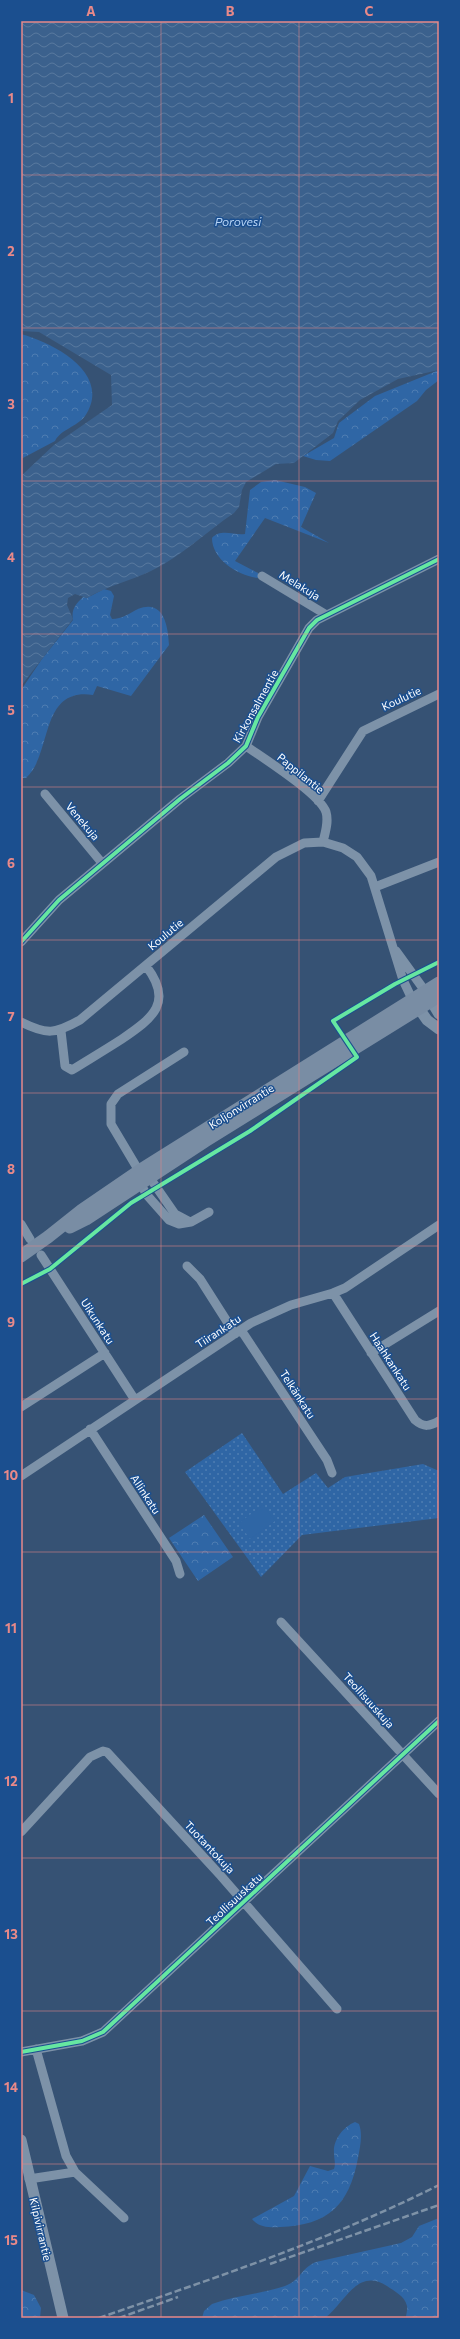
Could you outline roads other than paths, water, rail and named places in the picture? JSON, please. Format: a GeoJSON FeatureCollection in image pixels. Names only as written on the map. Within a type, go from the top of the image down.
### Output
{"type":"FeatureCollection","features":[{"type":"Feature","properties":{"kind":"main road","name":"Koljonvirrantie"},"geometry":{"type":"LineString","coordinates":[[21,1256],[82,1210],[143,1178],[416,1004],[432,996],[439,983]]}},
{"type":"Feature","properties":{"kind":"street","name":"Kirkonsalmentie"},"geometry":{"type":"LineString","coordinates":[[21,942],[59,900],[102,863],[228,763],[246,746],[258,717],[310,628],[325,614],[439,559]]}},
{"type":"Feature","properties":{"kind":"street","name":"Melakuja"},"geometry":{"type":"LineString","coordinates":[[262,576],[325,614]]}},
{"type":"Feature","properties":{"kind":"street","name":"Koulutie"},"geometry":{"type":"LineString","coordinates":[[318,800],[363,730],[439,694]]}},
{"type":"Feature","properties":{"kind":"street","name":"Pappilantie"},"geometry":{"type":"LineString","coordinates":[[246,746],[283,772],[318,800],[326,813],[326,828],[323,842]]}},
{"type":"Feature","properties":{"kind":"street","name":"Venekuja"},"geometry":{"type":"LineString","coordinates":[[45,794],[102,863]]}},
{"type":"Feature","properties":{"kind":"street","name":"Koulutie"},"geometry":{"type":"LineString","coordinates":[[61,1031],[80,1020],[276,857],[304,843],[323,842]]}},
{"type":"Feature","properties":{"kind":"street"},"geometry":{"type":"LineString","coordinates":[[323,842],[342,848],[357,857],[367,869],[375,887],[390,942],[403,980],[416,1004],[427,1020],[439,1029]]}},
{"type":"Feature","properties":{"kind":"street"},"geometry":{"type":"LineString","coordinates":[[375,887],[439,862]]}},
{"type":"Feature","properties":{"kind":"street"},"geometry":{"type":"LineString","coordinates":[[390,942],[432,996],[439,1014]]}},
{"type":"Feature","properties":{"kind":"street"},"geometry":{"type":"LineString","coordinates":[[21,1022],[39,1031],[61,1031],[65,1066],[72,1070],[146,1023],[156,1010],[159,995],[156,982],[146,966]]}},
{"type":"Feature","properties":{"kind":"street"},"geometry":{"type":"LineString","coordinates":[[184,1052],[118,1094],[111,1104],[111,1124],[143,1178],[161,1213],[169,1220],[179,1224],[191,1222],[209,1212]]}},
{"type":"Feature","properties":{"kind":"street"},"geometry":{"type":"LineString","coordinates":[[143,1178],[175,1214],[191,1222]]}},
{"type":"Feature","properties":{"kind":"street"},"geometry":{"type":"LineString","coordinates":[[21,1224],[30,1238]]}},
{"type":"Feature","properties":{"kind":"street","name":"Tiirankatu"},"geometry":{"type":"LineString","coordinates":[[21,1476],[238,1332],[291,1305],[333,1293],[354,1282],[439,1225]]}},
{"type":"Feature","properties":{"kind":"street","name":"Uikunkatu"},"geometry":{"type":"LineString","coordinates":[[41,1255],[135,1400]]}},
{"type":"Feature","properties":{"kind":"street","name":"Telkänkatu"},"geometry":{"type":"LineString","coordinates":[[187,1266],[200,1279],[238,1332],[327,1460],[332,1473]]}},
{"type":"Feature","properties":{"kind":"street","name":"Haahkankatu"},"geometry":{"type":"LineString","coordinates":[[333,1293],[415,1420],[421,1425],[427,1426],[439,1421]]}},
{"type":"Feature","properties":{"kind":"street"},"geometry":{"type":"LineString","coordinates":[[371,1353],[439,1311]]}},
{"type":"Feature","properties":{"kind":"street"},"geometry":{"type":"LineString","coordinates":[[21,1407],[105,1353]]}},
{"type":"Feature","properties":{"kind":"street","name":"Allinkatu"},"geometry":{"type":"LineString","coordinates":[[90,1429],[176,1561],[180,1574]]}},
{"type":"Feature","properties":{"kind":"street","name":"Teollisuuskuja"},"geometry":{"type":"LineString","coordinates":[[281,1622],[439,1794]]}},
{"type":"Feature","properties":{"kind":"street","name":"Teollisuuskatu"},"geometry":{"type":"LineString","coordinates":[[21,2052],[82,2041],[103,2032],[439,1721]]}},
{"type":"Feature","properties":{"kind":"street","name":"Tuotantokuja"},"geometry":{"type":"LineString","coordinates":[[21,1832],[90,1758],[103,1751],[112,1756],[244,1902],[337,2008]]}},
{"type":"Feature","properties":{"kind":"street"},"geometry":{"type":"LineString","coordinates":[[36,2049],[66,2156],[75,2172],[124,2218]]}},
{"type":"Feature","properties":{"kind":"street","name":"Kilpivirrantie"},"geometry":{"type":"LineString","coordinates":[[21,2140],[63,2318]]}},
{"type":"Feature","properties":{"kind":"street"},"geometry":{"type":"LineString","coordinates":[[29,2179],[75,2172]]}},
{"type":"Feature","properties":{"kind":"water","name":"Porovesi"},"geometry":{"type":"Polygon","coordinates":[[[21,21],[439,21],[439,370],[398,379],[360,400],[338,421],[333,433],[294,463],[276,464],[246,482],[242,490],[239,507],[234,513],[184,551],[162,565],[143,575],[102,590],[87,598],[75,594],[68,598],[67,605],[73,619],[21,686],[21,476],[54,445],[112,405],[111,375],[39,332],[21,331],[21,21]]]}},
{"type":"Feature","properties":{"kind":"railway"},"geometry":{"type":"LineString","coordinates":[[99,2318],[314,2241],[398,2205],[439,2185]]}},
{"type":"Feature","properties":{"kind":"railway"},"geometry":{"type":"LineString","coordinates":[[270,2264],[439,2205]]}},
{"type":"Feature","properties":{"kind":"railway"},"geometry":{"type":"LineString","coordinates":[[119,2318],[178,2297]]}}]}
